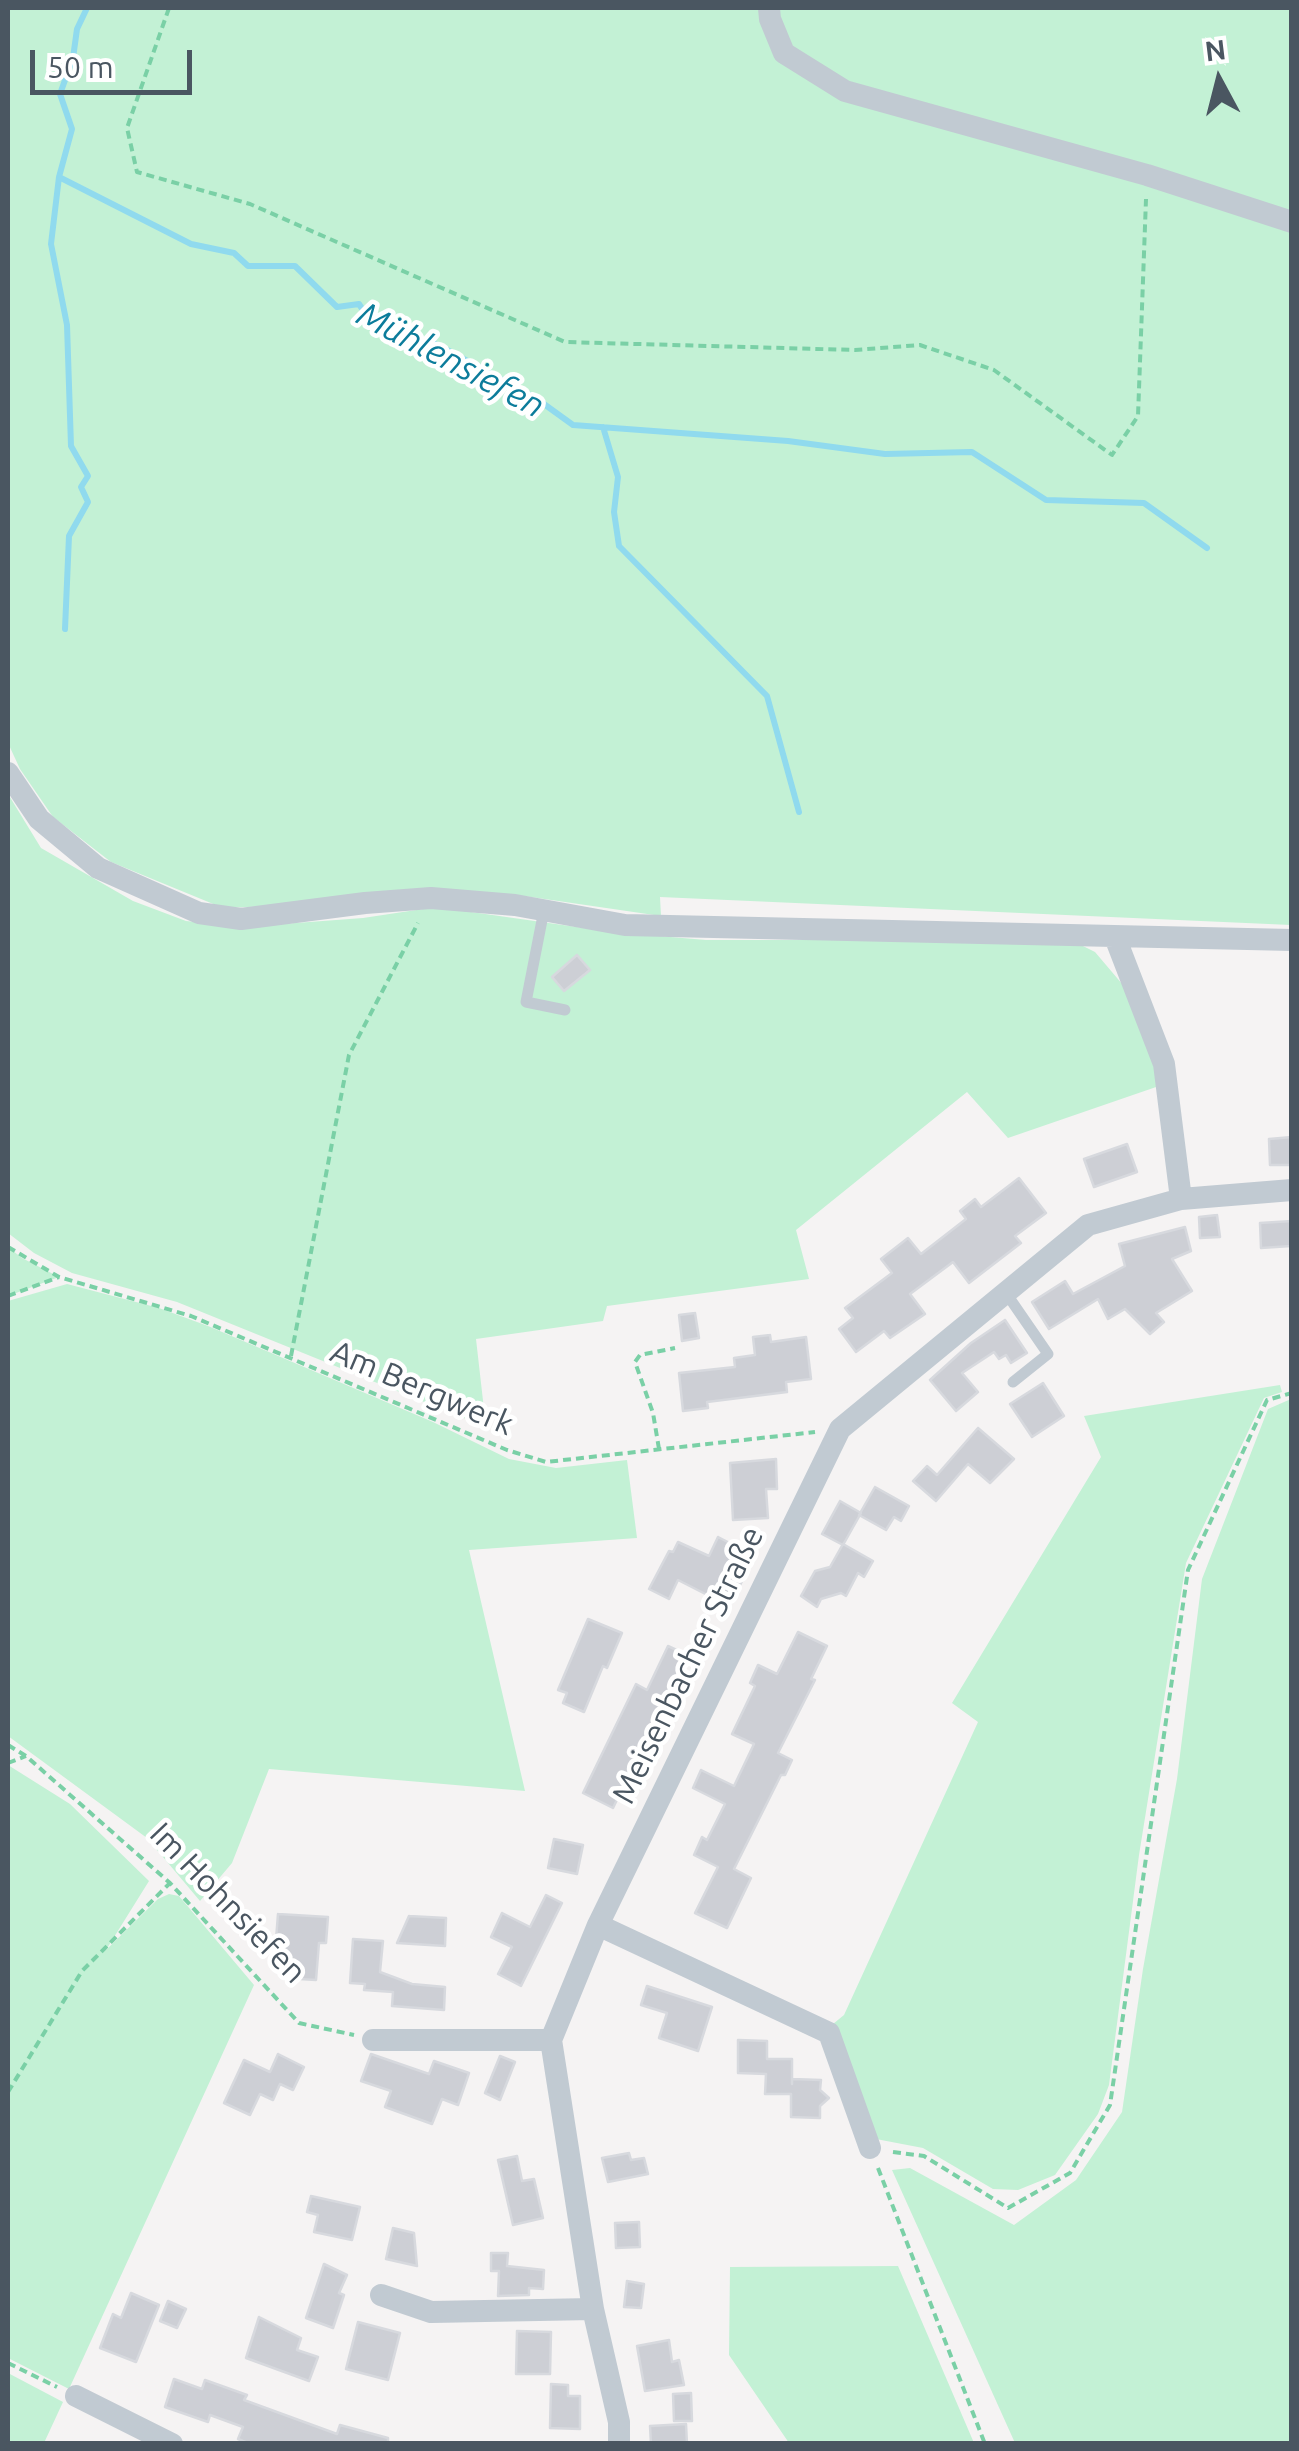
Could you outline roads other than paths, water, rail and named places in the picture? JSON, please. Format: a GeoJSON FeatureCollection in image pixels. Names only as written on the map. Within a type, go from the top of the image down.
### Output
{"type":"FeatureCollection","features":[{"type":"Feature","properties":{"kind":"street"},"geometry":{"type":"LineString","coordinates":[[770,8],[770,19],[784,53],[845,90],[1147,174],[1292,222]]}},
{"type":"Feature","properties":{"kind":"street"},"geometry":{"type":"LineString","coordinates":[[8,772],[39,818],[98,868],[199,913],[241,918],[430,898],[544,910],[625,925],[1292,940]]}},
{"type":"Feature","properties":{"kind":"street"},"geometry":{"type":"LineString","coordinates":[[1114,937],[1164,1064],[1180,1200]]}},
{"type":"Feature","properties":{"kind":"street","name":"Meisenbacher Straße"},"geometry":{"type":"LineString","coordinates":[[550,2040],[598,1925],[840,1429],[1088,1225],[1180,1200],[1292,1190]]}},
{"type":"Feature","properties":{"kind":"street"},"geometry":{"type":"LineString","coordinates":[[598,1925],[829,2033],[870,2148]]}},
{"type":"Feature","properties":{"kind":"street"},"geometry":{"type":"LineString","coordinates":[[373,2040],[550,2040],[619,2444]]}},
{"type":"Feature","properties":{"kind":"street"},"geometry":{"type":"LineString","coordinates":[[382,2295],[431,2312],[593,2309]]}},
{"type":"Feature","properties":{"kind":"street"},"geometry":{"type":"LineString","coordinates":[[76,2396],[172,2444]]}},
{"type":"Feature","properties":{"kind":"lane"},"geometry":{"type":"LineString","coordinates":[[544,910],[526,1002],[565,1010]]}},
{"type":"Feature","properties":{"kind":"lane"},"geometry":{"type":"LineString","coordinates":[[1006,1293],[1048,1354],[1013,1382]]}},
{"type":"Feature","properties":{"kind":"waterway","name":"Mühlensiefen"},"geometry":{"type":"LineString","coordinates":[[87,8],[77,29],[73,58],[60,94],[72,129],[59,177],[191,244],[234,253],[248,266],[295,266],[337,307],[359,304],[370,321],[438,345],[537,399],[573,425],[788,441],[885,454],[972,452],[1046,500],[1144,503],[1207,548]]}},
{"type":"Feature","properties":{"kind":"waterway"},"geometry":{"type":"LineString","coordinates":[[59,177],[51,244],[67,325],[71,446],[88,476],[81,487],[88,502],[69,536],[65,629]]}},
{"type":"Feature","properties":{"kind":"waterway"},"geometry":{"type":"LineString","coordinates":[[603,427],[618,477],[614,512],[619,546],[767,696],[799,812]]}}]}
